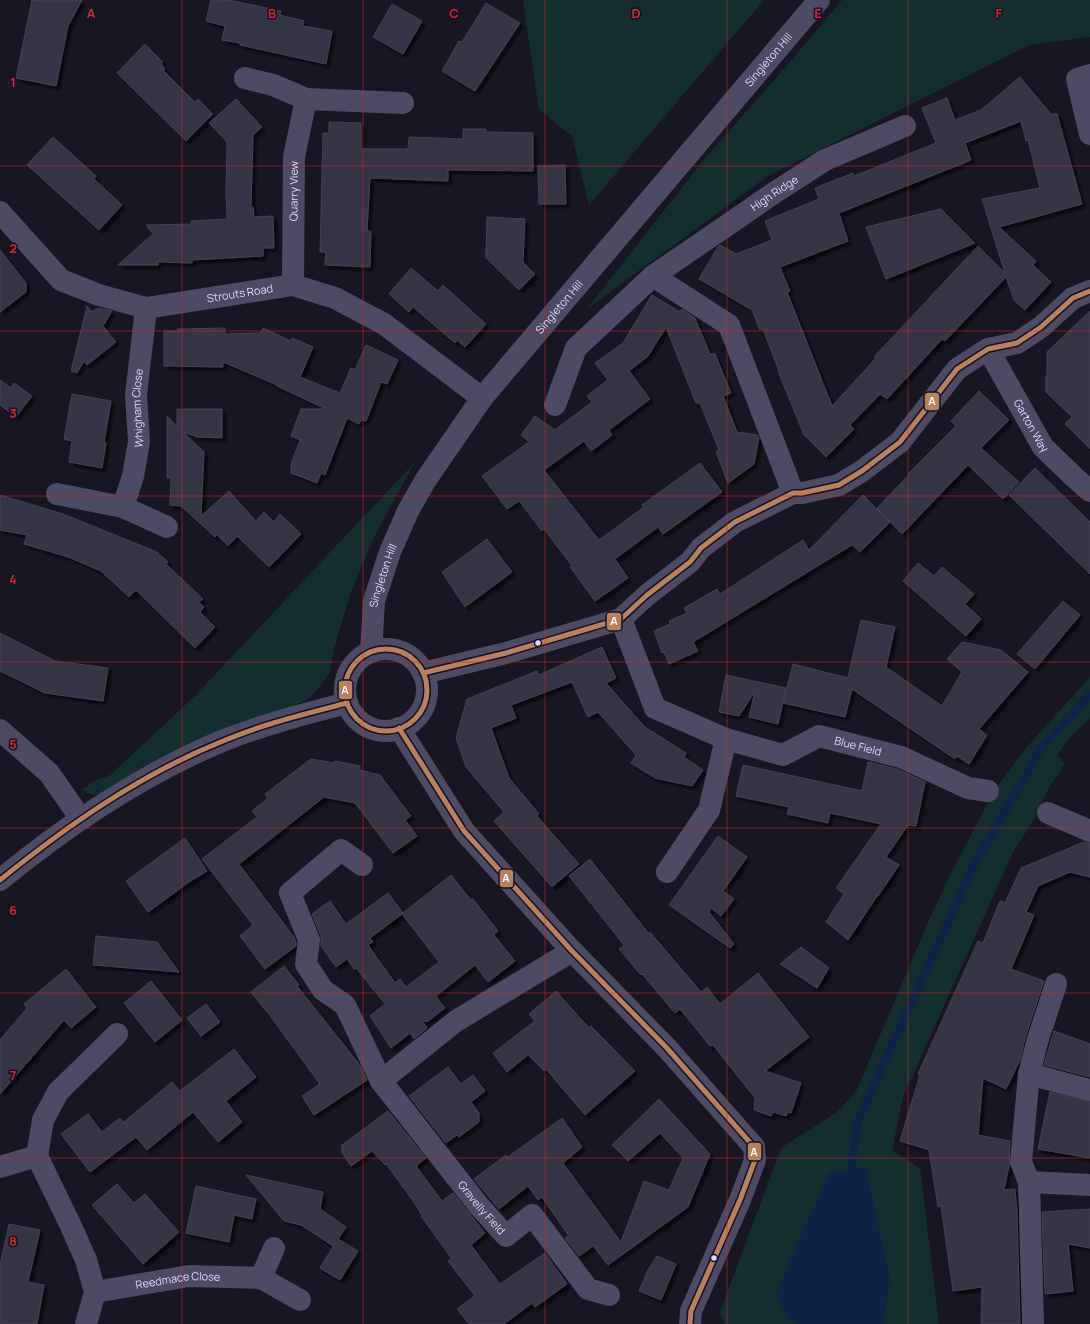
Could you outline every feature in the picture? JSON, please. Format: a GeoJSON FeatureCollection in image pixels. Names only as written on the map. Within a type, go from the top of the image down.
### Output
{"type":"FeatureCollection","features":[{"type":"Feature","properties":{"kind":"street","name":"Singleton Hill"},"geometry":{"type":"LineString","coordinates":[[371,652],[374,601],[390,552],[408,511],[425,481],[482,398],[819,0]]}},
{"type":"Feature","properties":{"kind":"street"},"geometry":{"type":"LineString","coordinates":[[1090,75],[1077,79],[1090,134]]}},
{"type":"Feature","properties":{"kind":"street"},"geometry":{"type":"LineString","coordinates":[[245,78],[273,85],[306,99],[403,103]]}},
{"type":"Feature","properties":{"kind":"street","name":"Quarry View"},"geometry":{"type":"LineString","coordinates":[[294,285],[294,157],[306,99]]}},
{"type":"Feature","properties":{"kind":"street","name":"High Ridge"},"geometry":{"type":"LineString","coordinates":[[555,405],[576,348],[652,276],[825,160],[904,126]]}},
{"type":"Feature","properties":{"kind":"street","name":"Strouts Road"},"geometry":{"type":"LineString","coordinates":[[0,212],[61,280],[99,295],[146,308],[294,285],[335,298],[384,324],[482,398]]}},
{"type":"Feature","properties":{"kind":"street"},"geometry":{"type":"LineString","coordinates":[[652,276],[729,325],[793,493]]}},
{"type":"Feature","properties":{"kind":"street"},"geometry":{"type":"LineString","coordinates":[[423,673],[506,654],[621,619],[646,595],[690,562],[701,548],[734,522],[793,493],[802,493],[839,485],[862,471],[900,442],[957,368],[988,349],[1017,343],[1041,327],[1073,298],[1090,290]]}},
{"type":"Feature","properties":{"kind":"street","name":"Whigham Close"},"geometry":{"type":"LineString","coordinates":[[123,507],[134,476],[139,442],[136,395],[146,308]]}},
{"type":"Feature","properties":{"kind":"street","name":"Garton Way"},"geometry":{"type":"LineString","coordinates":[[988,349],[1043,447],[1090,491]]}},
{"type":"Feature","properties":{"kind":"street"},"geometry":{"type":"LineString","coordinates":[[57,494],[123,507],[167,527]]}},
{"type":"Feature","properties":{"kind":"street","name":"Blue Field"},"geometry":{"type":"LineString","coordinates":[[621,619],[655,708],[726,739],[783,755],[820,736],[901,757],[968,788],[988,791]]}},
{"type":"Feature","properties":{"kind":"street"},"geometry":{"type":"LineString","coordinates":[[384,649],[396,650],[407,655],[416,663],[423,673],[426,686],[426,700],[416,717],[411,722],[399,728],[387,731],[373,729],[362,723],[352,714],[347,703],[344,690],[346,678],[352,667],[360,658],[371,652],[384,649]]}},
{"type":"Feature","properties":{"kind":"street"},"geometry":{"type":"LineString","coordinates":[[0,880],[80,819],[143,780],[223,741],[290,718],[347,703]]}},
{"type":"Feature","properties":{"kind":"street"},"geometry":{"type":"LineString","coordinates":[[399,728],[464,831],[572,951],[666,1047],[754,1147],[755,1160],[740,1200],[691,1311],[690,1324]]}},
{"type":"Feature","properties":{"kind":"street"},"geometry":{"type":"LineString","coordinates":[[0,730],[49,774],[80,819]]}},
{"type":"Feature","properties":{"kind":"street"},"geometry":{"type":"LineString","coordinates":[[667,872],[709,810],[726,739]]}},
{"type":"Feature","properties":{"kind":"street"},"geometry":{"type":"LineString","coordinates":[[1048,813],[1090,831]]}},
{"type":"Feature","properties":{"kind":"street","name":"Gravelly Field"},"geometry":{"type":"LineString","coordinates":[[362,865],[341,850],[290,893],[309,940],[306,964],[323,990],[345,1005],[381,1081],[479,1206],[506,1236],[532,1215],[588,1289],[609,1295]]}},
{"type":"Feature","properties":{"kind":"street"},"geometry":{"type":"LineString","coordinates":[[381,1081],[456,1021],[572,951]]}},
{"type":"Feature","properties":{"kind":"street"},"geometry":{"type":"LineString","coordinates":[[1033,1324],[1029,1182],[1021,1162],[1029,1074],[1056,984]]}},
{"type":"Feature","properties":{"kind":"street"},"geometry":{"type":"LineString","coordinates":[[86,1324],[95,1292],[86,1260],[37,1156],[43,1120],[58,1092],[117,1034]]}},
{"type":"Feature","properties":{"kind":"street"},"geometry":{"type":"LineString","coordinates":[[1029,1074],[1090,1090]]}},
{"type":"Feature","properties":{"kind":"street"},"geometry":{"type":"LineString","coordinates":[[0,1167],[37,1156]]}},
{"type":"Feature","properties":{"kind":"street"},"geometry":{"type":"LineString","coordinates":[[1029,1182],[1090,1185]]}},
{"type":"Feature","properties":{"kind":"street"},"geometry":{"type":"LineString","coordinates":[[261,1278],[274,1248]]}},
{"type":"Feature","properties":{"kind":"street","name":"Reedmace Close"},"geometry":{"type":"LineString","coordinates":[[95,1292],[189,1276],[261,1278],[300,1300]]}},
{"type":"Feature","properties":{"kind":"green space"},"geometry":{"type":"Polygon","coordinates":[[[523,0],[764,0],[589,205],[572,136],[539,110],[523,0]]]}},
{"type":"Feature","properties":{"kind":"green space"},"geometry":{"type":"Polygon","coordinates":[[[842,0],[1090,0],[1090,37],[1029,45],[768,176],[587,309],[702,162],[842,0]]]}},
{"type":"Feature","properties":{"kind":"green space"},"geometry":{"type":"Polygon","coordinates":[[[415,462],[376,533],[351,591],[334,649],[329,675],[309,699],[114,791],[93,795],[81,790],[96,780],[109,776],[194,697],[415,462]]]}},
{"type":"Feature","properties":{"kind":"green space"},"geometry":{"type":"Polygon","coordinates":[[[1090,677],[1090,719],[1073,734],[1057,755],[1065,764],[1049,787],[1033,821],[1013,852],[903,1097],[892,1150],[920,1168],[939,1324],[724,1324],[720,1312],[781,1148],[837,1112],[856,1092],[929,920],[951,873],[999,784],[1027,747],[1090,677]]]}},
{"type":"Feature","properties":{"kind":"water"},"geometry":{"type":"Polygon","coordinates":[[[866,1168],[890,1279],[883,1324],[800,1324],[788,1320],[776,1293],[829,1172],[866,1168]]]}},
{"type":"Feature","properties":{"kind":"building"},"geometry":{"type":"Polygon","coordinates":[[[32,0],[82,0],[68,26],[56,86],[16,78],[32,0]]]}},
{"type":"Feature","properties":{"kind":"building"},"geometry":{"type":"Polygon","coordinates":[[[211,0],[228,0],[281,11],[280,15],[304,21],[303,26],[332,31],[326,64],[222,40],[225,26],[206,21],[211,0]]]}},
{"type":"Feature","properties":{"kind":"building"},"geometry":{"type":"Polygon","coordinates":[[[486,3],[520,23],[475,91],[442,71],[459,41],[462,42],[486,3]]]}},
{"type":"Feature","properties":{"kind":"building"},"geometry":{"type":"Polygon","coordinates":[[[392,4],[422,21],[403,54],[373,37],[392,4]]]}},
{"type":"Feature","properties":{"kind":"building"},"geometry":{"type":"Polygon","coordinates":[[[145,44],[163,62],[161,64],[165,69],[163,70],[195,102],[198,99],[213,114],[186,141],[117,73],[145,44]]]}},
{"type":"Feature","properties":{"kind":"building"},"geometry":{"type":"Polygon","coordinates":[[[1020,77],[1051,114],[1057,114],[1082,204],[999,227],[1036,261],[1033,265],[1051,282],[1025,310],[1014,300],[1006,277],[945,341],[942,339],[887,399],[880,394],[850,425],[854,429],[826,457],[804,435],[763,329],[760,330],[752,310],[699,279],[720,245],[736,254],[772,240],[765,221],[819,199],[815,188],[853,173],[854,176],[936,143],[922,108],[947,98],[955,120],[981,110],[1020,77]],[[1021,121],[965,143],[971,160],[839,213],[848,241],[780,267],[790,291],[787,292],[832,406],[876,358],[874,357],[978,246],[1005,273],[982,199],[1040,188],[1028,140],[1026,141],[1021,121]]]}},
{"type":"Feature","properties":{"kind":"building"},"geometry":{"type":"Polygon","coordinates":[[[236,99],[262,127],[253,135],[251,207],[253,207],[254,217],[273,216],[274,248],[263,248],[263,256],[192,260],[192,263],[158,262],[158,265],[118,265],[153,234],[146,225],[191,224],[191,221],[227,219],[227,142],[209,123],[236,99]]]}},
{"type":"Feature","properties":{"kind":"building"},"geometry":{"type":"Polygon","coordinates":[[[329,122],[361,123],[361,149],[408,149],[409,137],[463,139],[463,129],[486,129],[486,132],[533,133],[533,171],[448,170],[448,181],[370,178],[367,231],[371,231],[370,267],[325,265],[326,252],[320,252],[323,133],[329,133],[329,122]]]}},
{"type":"Feature","properties":{"kind":"building"},"geometry":{"type":"Polygon","coordinates":[[[53,137],[96,176],[94,179],[122,205],[99,230],[27,165],[53,137]]]}},
{"type":"Feature","properties":{"kind":"building"},"geometry":{"type":"Polygon","coordinates":[[[565,165],[566,204],[539,204],[538,166],[565,165]]]}},
{"type":"Feature","properties":{"kind":"building"},"geometry":{"type":"Polygon","coordinates":[[[941,209],[975,243],[886,279],[866,227],[941,209]]]}},
{"type":"Feature","properties":{"kind":"building"},"geometry":{"type":"Polygon","coordinates":[[[487,217],[525,219],[523,262],[535,274],[519,290],[486,258],[487,217]]]}},
{"type":"Feature","properties":{"kind":"building"},"geometry":{"type":"Polygon","coordinates":[[[0,250],[26,283],[26,292],[0,312],[0,250]]]}},
{"type":"Feature","properties":{"kind":"building"},"geometry":{"type":"Polygon","coordinates":[[[411,268],[438,291],[443,285],[486,324],[465,347],[457,340],[455,343],[413,307],[409,312],[389,294],[411,268]]]}},
{"type":"Feature","properties":{"kind":"building"},"geometry":{"type":"Polygon","coordinates":[[[652,295],[680,312],[682,309],[695,318],[710,354],[715,354],[731,393],[723,396],[737,432],[757,435],[759,438],[754,464],[728,483],[716,452],[719,450],[700,403],[696,403],[666,327],[648,356],[629,371],[650,399],[609,430],[612,435],[591,451],[584,441],[544,470],[599,540],[644,507],[642,505],[700,463],[722,492],[663,534],[658,527],[615,559],[628,578],[595,601],[570,567],[572,566],[544,529],[542,531],[519,501],[507,509],[482,476],[529,442],[521,435],[535,416],[555,430],[592,402],[587,396],[608,380],[595,363],[623,343],[652,295]]]}},
{"type":"Feature","properties":{"kind":"building"},"geometry":{"type":"Polygon","coordinates":[[[87,306],[92,312],[98,308],[112,311],[103,326],[116,342],[87,365],[84,361],[77,373],[71,371],[87,306]]]}},
{"type":"Feature","properties":{"kind":"building"},"geometry":{"type":"Polygon","coordinates":[[[1090,311],[1090,449],[1065,424],[1072,417],[1046,392],[1046,376],[1047,352],[1090,311]]]}},
{"type":"Feature","properties":{"kind":"building"},"geometry":{"type":"Polygon","coordinates":[[[225,328],[225,334],[261,333],[263,328],[291,341],[292,338],[313,347],[300,377],[340,393],[351,368],[355,370],[366,345],[398,360],[387,384],[381,382],[366,421],[361,420],[359,424],[347,418],[325,475],[321,473],[317,483],[291,473],[291,464],[300,440],[291,436],[301,409],[326,409],[277,385],[223,362],[223,367],[164,366],[164,331],[178,331],[177,329],[225,328]]]}},
{"type":"Feature","properties":{"kind":"building"},"geometry":{"type":"Polygon","coordinates":[[[0,380],[11,388],[14,383],[32,396],[16,417],[0,405],[0,380]]]}},
{"type":"Feature","properties":{"kind":"building"},"geometry":{"type":"Polygon","coordinates":[[[979,391],[1009,420],[981,448],[1019,482],[1003,499],[968,465],[902,534],[877,508],[909,475],[908,474],[956,426],[951,421],[979,391]]]}},
{"type":"Feature","properties":{"kind":"building"},"geometry":{"type":"Polygon","coordinates":[[[72,394],[111,401],[104,442],[106,443],[102,468],[69,462],[72,441],[64,439],[72,394]]]}},
{"type":"Feature","properties":{"kind":"building"},"geometry":{"type":"Polygon","coordinates":[[[177,409],[222,409],[222,438],[197,437],[183,432],[204,452],[201,516],[229,491],[256,521],[264,512],[274,522],[280,514],[301,534],[269,567],[237,536],[228,546],[217,535],[215,537],[181,506],[170,505],[171,478],[167,478],[167,416],[177,426],[177,409]]]}},
{"type":"Feature","properties":{"kind":"building"},"geometry":{"type":"Polygon","coordinates":[[[1035,468],[1090,522],[1090,574],[1009,495],[1035,468]]]}},
{"type":"Feature","properties":{"kind":"building"},"geometry":{"type":"Polygon","coordinates":[[[0,495],[63,514],[157,552],[168,562],[166,564],[203,599],[199,602],[204,607],[200,612],[215,627],[195,648],[136,590],[129,597],[101,571],[68,557],[24,544],[27,535],[0,530],[0,495]]]}},
{"type":"Feature","properties":{"kind":"building"},"geometry":{"type":"Polygon","coordinates":[[[863,495],[890,522],[860,552],[852,545],[693,642],[698,651],[669,664],[664,652],[662,653],[654,631],[670,624],[669,621],[687,613],[684,608],[717,589],[720,594],[803,540],[809,550],[863,495]]]}},
{"type":"Feature","properties":{"kind":"building"},"geometry":{"type":"Polygon","coordinates":[[[487,539],[512,572],[465,607],[442,572],[487,539]]]}},
{"type":"Feature","properties":{"kind":"building"},"geometry":{"type":"Polygon","coordinates":[[[918,563],[934,576],[942,567],[974,594],[965,604],[981,619],[966,636],[903,581],[918,563]]]}},
{"type":"Feature","properties":{"kind":"building"},"geometry":{"type":"Polygon","coordinates":[[[1063,601],[1080,615],[1035,669],[1017,654],[1063,601]]]}},
{"type":"Feature","properties":{"kind":"building"},"geometry":{"type":"Polygon","coordinates":[[[861,620],[895,627],[886,667],[942,706],[962,672],[947,659],[962,642],[1001,650],[1028,672],[979,729],[987,735],[969,764],[957,756],[955,759],[852,689],[845,717],[783,703],[793,664],[848,678],[861,620]]]}},
{"type":"Feature","properties":{"kind":"building"},"geometry":{"type":"Polygon","coordinates":[[[0,633],[55,661],[108,668],[103,701],[45,693],[0,671],[0,633]]]}},
{"type":"Feature","properties":{"kind":"building"},"geometry":{"type":"Polygon","coordinates":[[[602,647],[616,678],[606,683],[645,727],[686,753],[684,757],[703,770],[692,786],[655,778],[631,763],[636,755],[598,712],[588,717],[572,682],[511,705],[516,718],[491,728],[509,778],[539,814],[537,816],[579,864],[552,887],[494,821],[504,812],[466,767],[456,738],[467,699],[537,671],[539,675],[602,647]]]}},
{"type":"Feature","properties":{"kind":"building"},"geometry":{"type":"Polygon","coordinates":[[[726,675],[786,688],[778,724],[749,717],[755,691],[739,716],[719,712],[726,675]]]}},
{"type":"Feature","properties":{"kind":"building"},"geometry":{"type":"Polygon","coordinates":[[[311,759],[334,763],[335,761],[360,766],[360,770],[380,775],[411,816],[405,820],[417,836],[393,853],[355,803],[324,797],[239,864],[294,937],[296,942],[296,946],[265,969],[240,936],[253,925],[202,859],[257,817],[252,811],[268,798],[265,794],[311,759]]]}},
{"type":"Feature","properties":{"kind":"building"},"geometry":{"type":"Polygon","coordinates":[[[868,762],[897,769],[925,782],[916,826],[908,825],[886,857],[899,865],[848,940],[826,922],[844,894],[836,888],[881,824],[830,813],[828,823],[787,814],[789,807],[736,796],[743,765],[862,791],[868,762]]]}},
{"type":"Feature","properties":{"kind":"building"},"geometry":{"type":"Polygon","coordinates":[[[718,836],[747,857],[723,891],[734,899],[721,916],[711,908],[709,912],[734,944],[730,948],[669,905],[718,836]]]}},
{"type":"Feature","properties":{"kind":"building"},"geometry":{"type":"Polygon","coordinates":[[[185,838],[207,871],[189,882],[148,912],[126,881],[185,838]]]}},
{"type":"Feature","properties":{"kind":"building"},"geometry":{"type":"Polygon","coordinates":[[[1084,842],[1090,843],[1090,877],[1070,872],[1038,886],[1026,912],[1034,915],[1011,969],[1044,981],[1025,1038],[1020,1060],[1006,1089],[983,1078],[978,1135],[1010,1141],[1009,1166],[1004,1190],[1015,1189],[1020,1324],[981,1324],[982,1287],[953,1291],[941,1206],[938,1207],[929,1150],[900,1141],[920,1075],[918,1074],[978,941],[983,943],[1000,901],[1005,903],[1021,868],[1084,842]]]}},
{"type":"Feature","properties":{"kind":"building"},"geometry":{"type":"Polygon","coordinates":[[[590,859],[649,934],[650,932],[701,992],[707,987],[720,1004],[758,973],[809,1037],[765,1071],[801,1083],[791,1113],[788,1112],[786,1116],[773,1112],[771,1116],[754,1110],[755,1098],[713,1045],[710,1046],[680,1009],[675,1013],[619,949],[624,945],[569,876],[590,859]]]}},
{"type":"Feature","properties":{"kind":"building"},"geometry":{"type":"Polygon","coordinates":[[[451,875],[471,900],[473,899],[498,931],[494,935],[515,961],[488,982],[475,965],[436,996],[445,1008],[427,1022],[423,1022],[427,1028],[414,1039],[410,1033],[391,1048],[370,1016],[385,1004],[347,959],[336,967],[321,946],[321,936],[312,914],[330,901],[346,924],[388,893],[403,913],[451,875]],[[402,914],[370,938],[373,942],[368,945],[395,983],[400,979],[406,987],[439,962],[402,914]]]}},
{"type":"Feature","properties":{"kind":"building"},"geometry":{"type":"Polygon","coordinates":[[[96,936],[157,942],[179,972],[93,965],[96,936]]]}},
{"type":"Feature","properties":{"kind":"building"},"geometry":{"type":"Polygon","coordinates":[[[801,947],[829,968],[817,988],[780,964],[801,947]]]}},
{"type":"Feature","properties":{"kind":"building"},"geometry":{"type":"Polygon","coordinates":[[[284,966],[299,985],[297,986],[360,1065],[367,1080],[314,1115],[302,1096],[320,1084],[266,1010],[251,992],[284,966]]]}},
{"type":"Feature","properties":{"kind":"building"},"geometry":{"type":"Polygon","coordinates":[[[66,969],[96,1007],[71,1028],[64,1020],[0,1094],[0,1040],[27,1008],[24,1004],[66,969]]]}},
{"type":"Feature","properties":{"kind":"building"},"geometry":{"type":"Polygon","coordinates":[[[151,981],[182,1020],[155,1042],[124,1003],[151,981]]]}},
{"type":"Feature","properties":{"kind":"building"},"geometry":{"type":"Polygon","coordinates":[[[556,991],[589,1028],[591,1026],[635,1071],[585,1115],[546,1069],[544,1071],[528,1055],[507,1072],[493,1053],[535,1021],[529,1014],[556,991]]]}},
{"type":"Feature","properties":{"kind":"building"},"geometry":{"type":"Polygon","coordinates":[[[206,1004],[220,1022],[201,1036],[187,1018],[206,1004]]]}},
{"type":"Feature","properties":{"kind":"building"},"geometry":{"type":"Polygon","coordinates":[[[1054,1031],[1090,1044],[1090,1077],[1044,1065],[1054,1031]]]}},
{"type":"Feature","properties":{"kind":"building"},"geometry":{"type":"Polygon","coordinates":[[[234,1049],[256,1077],[226,1101],[242,1122],[218,1142],[193,1112],[147,1150],[136,1137],[90,1172],[61,1134],[88,1114],[102,1132],[120,1118],[130,1130],[124,1122],[172,1082],[180,1091],[234,1049]]]}},
{"type":"Feature","properties":{"kind":"building"},"geometry":{"type":"Polygon","coordinates":[[[448,1067],[461,1084],[473,1075],[485,1091],[471,1102],[479,1113],[479,1122],[459,1137],[457,1135],[446,1143],[409,1096],[448,1067]]]}},
{"type":"Feature","properties":{"kind":"building"},"geometry":{"type":"Polygon","coordinates":[[[1050,1092],[1090,1102],[1090,1158],[1038,1149],[1050,1092]]]}},
{"type":"Feature","properties":{"kind":"building"},"geometry":{"type":"Polygon","coordinates":[[[659,1099],[710,1154],[688,1207],[608,1265],[593,1246],[579,1256],[565,1238],[569,1236],[542,1197],[538,1200],[528,1186],[499,1209],[474,1179],[506,1155],[508,1157],[562,1118],[582,1147],[563,1163],[621,1242],[644,1181],[669,1190],[683,1158],[660,1133],[628,1161],[612,1145],[659,1099]]]}},
{"type":"Feature","properties":{"kind":"building"},"geometry":{"type":"Polygon","coordinates":[[[388,1111],[426,1158],[416,1166],[442,1201],[453,1193],[485,1233],[471,1245],[500,1284],[545,1253],[567,1284],[535,1307],[532,1303],[504,1324],[469,1324],[457,1309],[475,1296],[448,1261],[452,1259],[386,1164],[385,1165],[372,1151],[351,1166],[342,1153],[342,1145],[388,1111]]]}},
{"type":"Feature","properties":{"kind":"building"},"geometry":{"type":"Polygon","coordinates":[[[246,1175],[323,1192],[320,1209],[346,1227],[338,1239],[358,1251],[340,1280],[320,1268],[336,1242],[333,1246],[301,1225],[284,1221],[246,1175]]]}},
{"type":"Feature","properties":{"kind":"building"},"geometry":{"type":"Polygon","coordinates":[[[117,1184],[134,1203],[145,1194],[179,1232],[143,1264],[92,1205],[117,1184]]]}},
{"type":"Feature","properties":{"kind":"building"},"geometry":{"type":"Polygon","coordinates":[[[196,1186],[256,1199],[252,1219],[234,1215],[229,1242],[186,1233],[196,1186]]]}},
{"type":"Feature","properties":{"kind":"building"},"geometry":{"type":"Polygon","coordinates":[[[1090,1209],[1090,1248],[1068,1244],[1073,1291],[1045,1294],[1042,1212],[1090,1209]]]}},
{"type":"Feature","properties":{"kind":"building"},"geometry":{"type":"Polygon","coordinates":[[[9,1224],[40,1230],[28,1282],[44,1285],[37,1324],[0,1324],[0,1265],[9,1224]]]}},
{"type":"Feature","properties":{"kind":"building"},"geometry":{"type":"Polygon","coordinates":[[[657,1256],[676,1264],[661,1300],[639,1291],[648,1270],[657,1256]]]}},
{"type":"Feature","properties":{"kind":"waterway"},"geometry":{"type":"LineString","coordinates":[[849,1179],[858,1120],[975,863],[1041,749],[1090,694]]}},
{"type":"Feature","properties":{"kind":"transit line","name":"A"},"geometry":{"type":"LineString","coordinates":[[423,673],[506,653],[621,619],[647,595],[690,562],[701,548],[735,522],[793,493],[802,493],[839,485],[862,471],[900,442],[957,369],[988,349],[1017,343],[1041,327],[1073,298],[1090,291]]}},
{"type":"Feature","properties":{"kind":"transit line","name":"A"},"geometry":{"type":"LineString","coordinates":[[386,649],[402,653],[415,661],[423,674],[427,690],[423,706],[415,719],[402,727],[386,731],[370,727],[357,719],[349,706],[345,690],[349,674],[357,661],[370,653],[386,649]]}},
{"type":"Feature","properties":{"kind":"transit line","name":"A"},"geometry":{"type":"LineString","coordinates":[[0,880],[52,840],[106,802],[163,769],[193,754],[253,729],[347,703]]}},
{"type":"Feature","properties":{"kind":"transit line","name":"A"},"geometry":{"type":"LineString","coordinates":[[399,728],[464,831],[572,951],[666,1047],[754,1147],[755,1160],[740,1200],[691,1311],[690,1324]]}}]}
